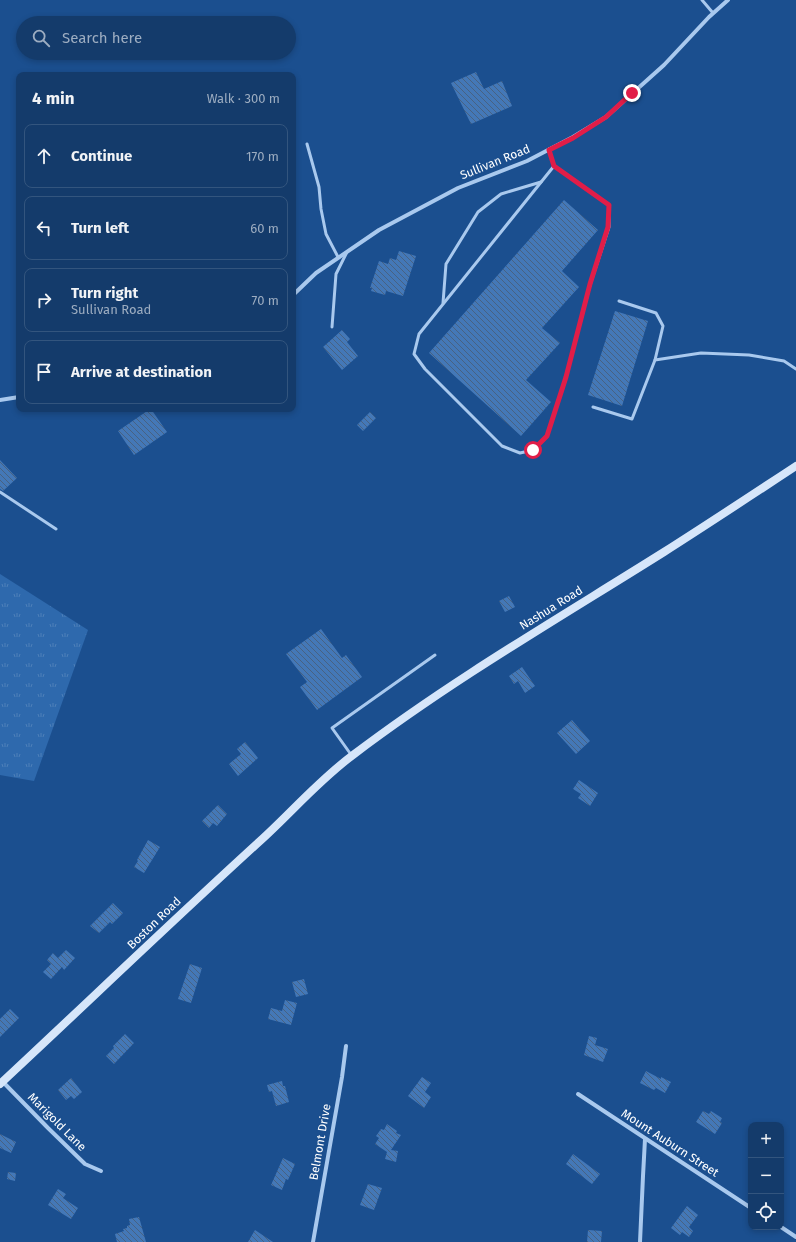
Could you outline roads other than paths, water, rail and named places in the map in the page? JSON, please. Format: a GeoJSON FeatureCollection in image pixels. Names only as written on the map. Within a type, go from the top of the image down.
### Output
{"type":"FeatureCollection","features":[{"type":"Feature","properties":{"kind":"main road","name":"Nashua Road"},"geometry":{"type":"LineString","coordinates":[[325,779],[352,756],[426,703],[534,632],[664,552],[796,466]]}},
{"type":"Feature","properties":{"kind":"main road","name":"Boston Road"},"geometry":{"type":"LineString","coordinates":[[1,1083],[325,779]]}},
{"type":"Feature","properties":{"kind":"street","name":"Sullivan Road"},"geometry":{"type":"LineString","coordinates":[[296,292],[316,273],[379,230],[458,188],[527,161],[573,138],[606,117],[664,65],[713,13],[728,0]]}},
{"type":"Feature","properties":{"kind":"street"},"geometry":{"type":"LineString","coordinates":[[0,400],[16,397]]}},
{"type":"Feature","properties":{"kind":"street","name":"Belmont Drive"},"geometry":{"type":"LineString","coordinates":[[313,1242],[342,1077],[346,1046]]}},
{"type":"Feature","properties":{"kind":"street","name":"Marigold Lane"},"geometry":{"type":"LineString","coordinates":[[1,1083],[86,1164],[101,1171]]}},
{"type":"Feature","properties":{"kind":"street","name":"Mount Auburn Street"},"geometry":{"type":"LineString","coordinates":[[578,1094],[748,1206]]}},
{"type":"Feature","properties":{"kind":"street"},"geometry":{"type":"LineString","coordinates":[[640,1242],[646,1139]]}},
{"type":"Feature","properties":{"kind":"street"},"geometry":{"type":"LineString","coordinates":[[784,1229],[796,1237]]}},
{"type":"Feature","properties":{"kind":"lane"},"geometry":{"type":"LineString","coordinates":[[702,0],[713,13]]}},
{"type":"Feature","properties":{"kind":"lane"},"geometry":{"type":"LineString","coordinates":[[306,144],[319,187],[321,209],[326,234],[338,258]]}},
{"type":"Feature","properties":{"kind":"lane"},"geometry":{"type":"LineString","coordinates":[[549,150],[554,166],[609,205],[608,227],[590,284],[566,377],[547,436],[533,450],[520,453],[502,446],[425,370],[414,354],[419,334],[554,166]]}},
{"type":"Feature","properties":{"kind":"lane"},"geometry":{"type":"LineString","coordinates":[[443,304],[446,264],[478,212],[501,194],[541,182]]}},
{"type":"Feature","properties":{"kind":"lane"},"geometry":{"type":"LineString","coordinates":[[332,327],[336,274],[348,251]]}},
{"type":"Feature","properties":{"kind":"lane"},"geometry":{"type":"LineString","coordinates":[[593,407],[632,418],[655,360],[663,326],[656,313],[619,302]]}},
{"type":"Feature","properties":{"kind":"lane"},"geometry":{"type":"LineString","coordinates":[[655,360],[701,353],[749,355],[784,361],[796,369]]}},
{"type":"Feature","properties":{"kind":"lane"},"geometry":{"type":"LineString","coordinates":[[0,492],[56,529]]}},
{"type":"Feature","properties":{"kind":"lane"},"geometry":{"type":"LineString","coordinates":[[352,756],[332,728],[436,655]]}}]}
